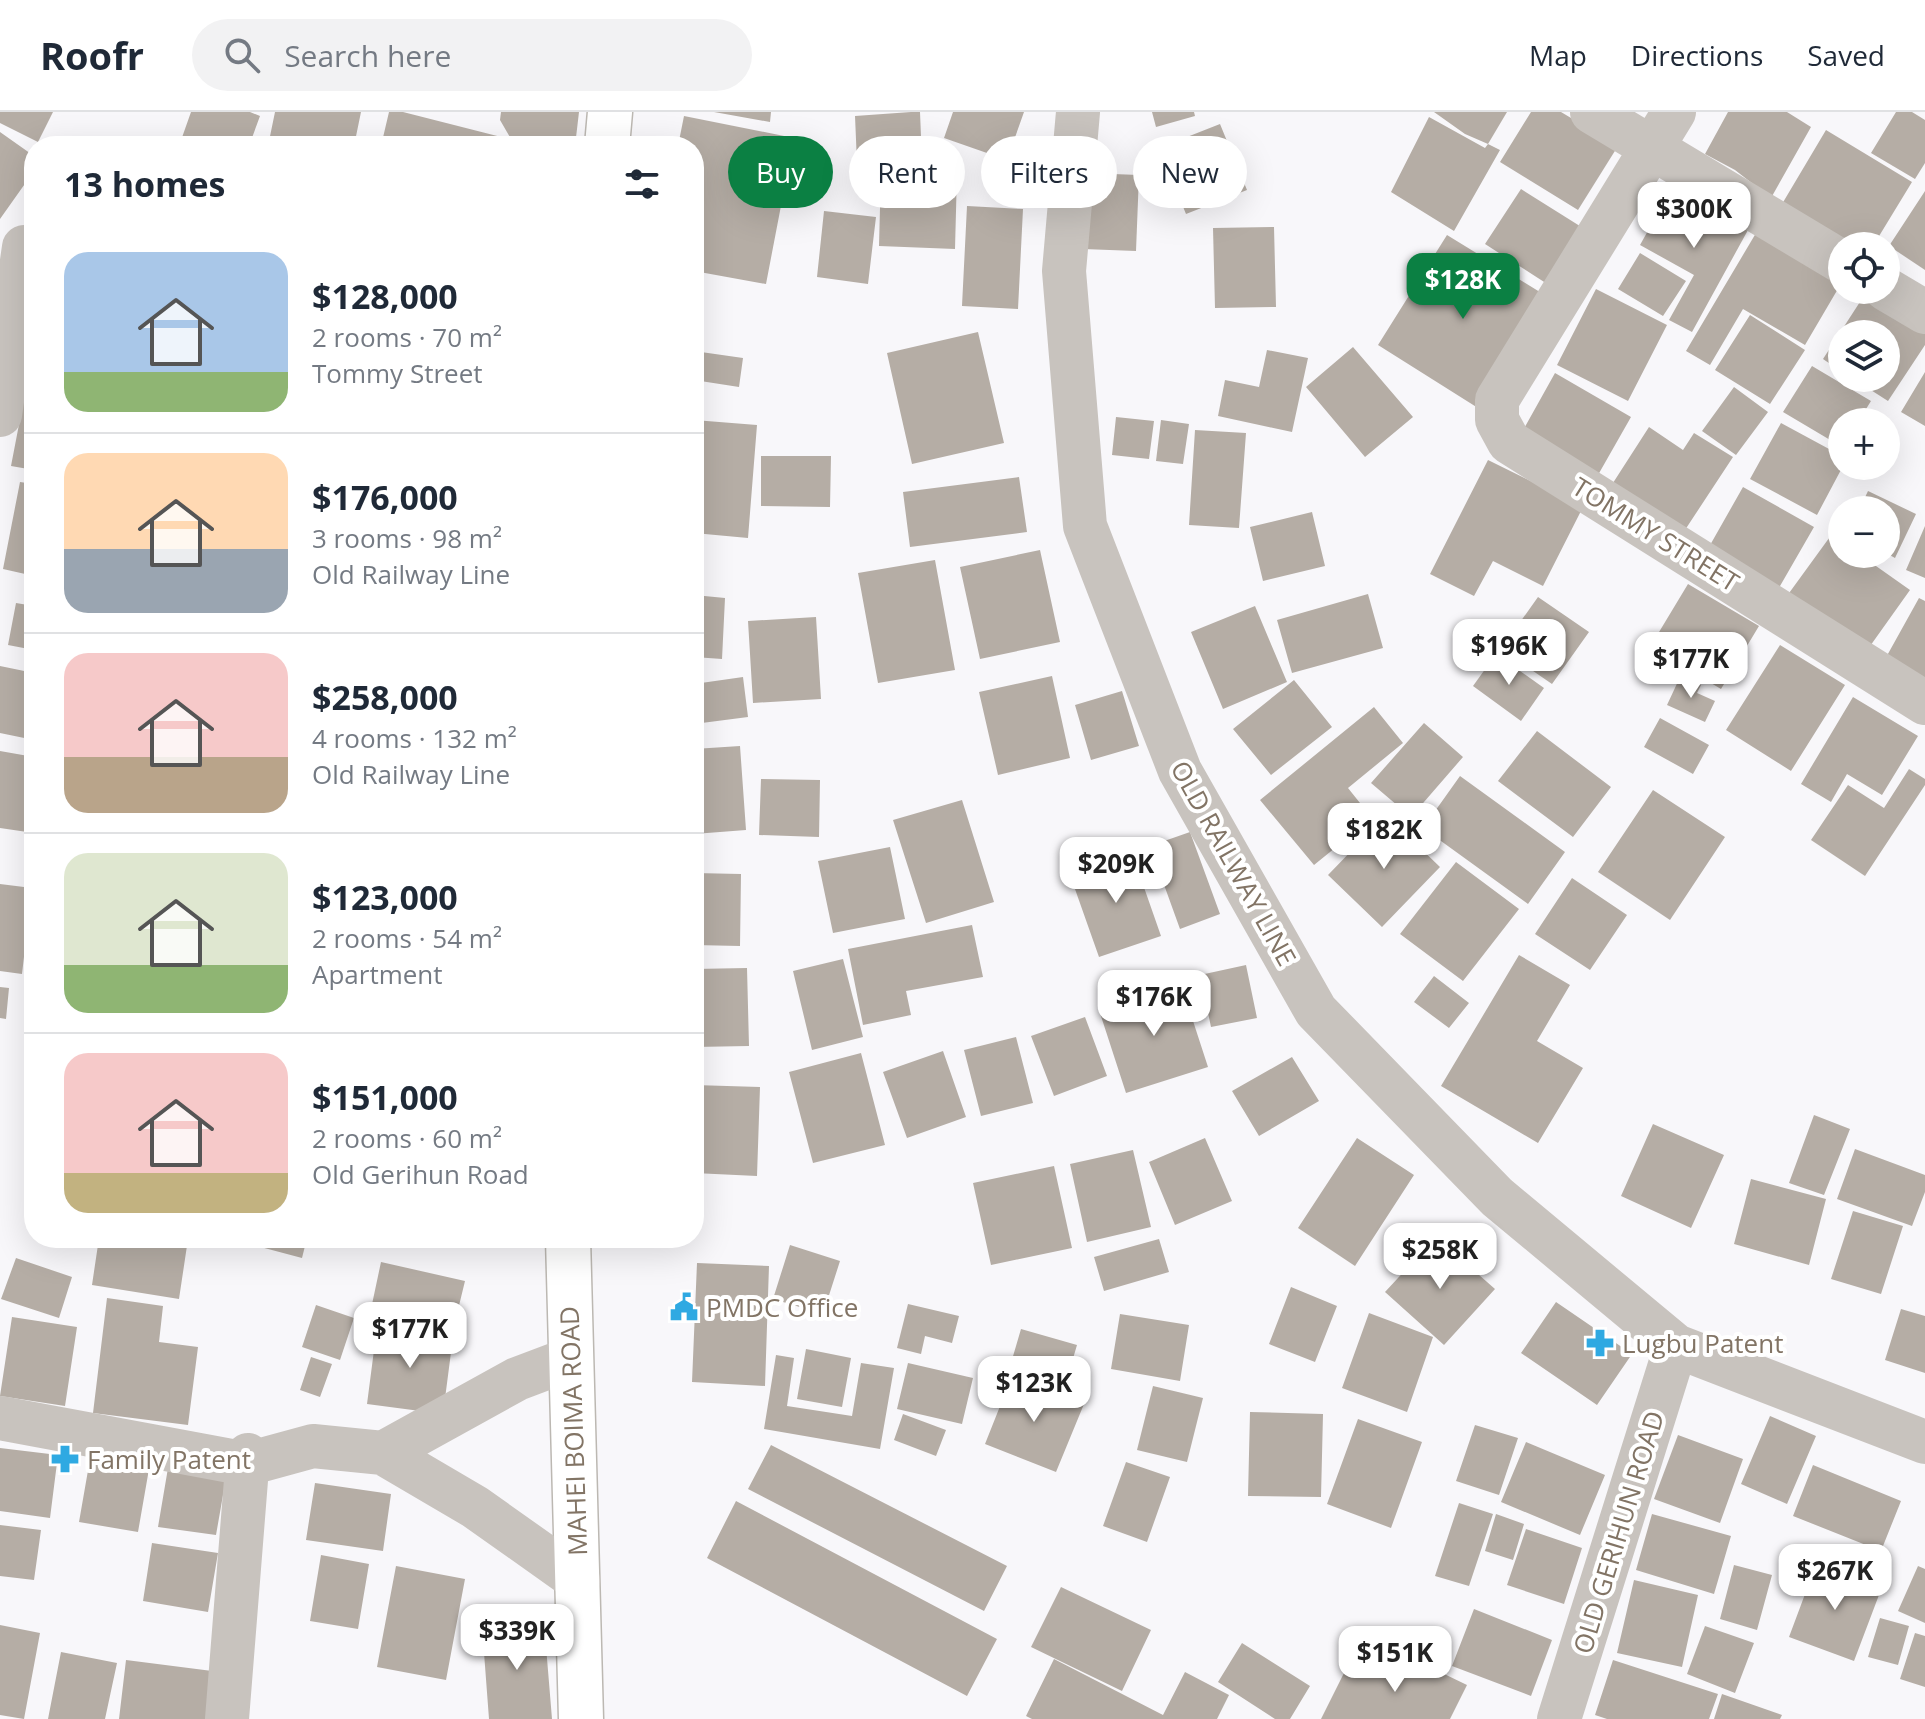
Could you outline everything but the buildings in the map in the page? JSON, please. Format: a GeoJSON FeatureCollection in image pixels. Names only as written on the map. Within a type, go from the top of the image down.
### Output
{"type":"FeatureCollection","features":[{"type":"Feature","properties":{"kind":"main road"},"geometry":{"type":"LineString","coordinates":[[608,136],[610,112]]}},
{"type":"Feature","properties":{"kind":"main road","name":"MAHEI BOIMA ROAD"},"geometry":{"type":"LineString","coordinates":[[568,1248],[581,1719]]}},
{"type":"Feature","properties":{"kind":"street","name":"OLD RAILWAY LINE"},"geometry":{"type":"LineString","coordinates":[[1078,112],[1064,271],[1085,526],[1180,771],[1316,1011],[1497,1197],[1676,1346],[1925,1442]]}},
{"type":"Feature","properties":{"kind":"street"},"geometry":{"type":"LineString","coordinates":[[1592,112],[1663,130],[1828,252]]}},
{"type":"Feature","properties":{"kind":"street","name":"TOMMY STREET"},"geometry":{"type":"LineString","coordinates":[[1663,130],[1497,400],[1497,420],[1509,442],[1925,703]]}},
{"type":"Feature","properties":{"kind":"street"},"geometry":{"type":"LineString","coordinates":[[0,415],[19,244]]}},
{"type":"Feature","properties":{"kind":"street"},"geometry":{"type":"LineString","coordinates":[[1900,297],[1925,312]]}},
{"type":"Feature","properties":{"kind":"street","name":"OLD GERIHUN ROAD"},"geometry":{"type":"LineString","coordinates":[[1559,1719],[1676,1346]]}},
{"type":"Feature","properties":{"kind":"street"},"geometry":{"type":"LineString","coordinates":[[383,1453],[517,1379],[570,1359]]}},
{"type":"Feature","properties":{"kind":"street"},"geometry":{"type":"LineString","coordinates":[[0,1418],[248,1459],[313,1446],[383,1453],[475,1507],[578,1580]]}},
{"type":"Feature","properties":{"kind":"street"},"geometry":{"type":"LineString","coordinates":[[227,1719],[248,1459]]}},
{"type":"Feature","properties":{"kind":"place","name":"PMDC Office"},"geometry":{"type":"Point","coordinates":[684,1307]}},
{"type":"Feature","properties":{"kind":"place","name":"Lugbu Patent"},"geometry":{"type":"Point","coordinates":[1600,1343]}},
{"type":"Feature","properties":{"kind":"place","name":"Family Patent"},"geometry":{"type":"Point","coordinates":[65,1459]}}]}
